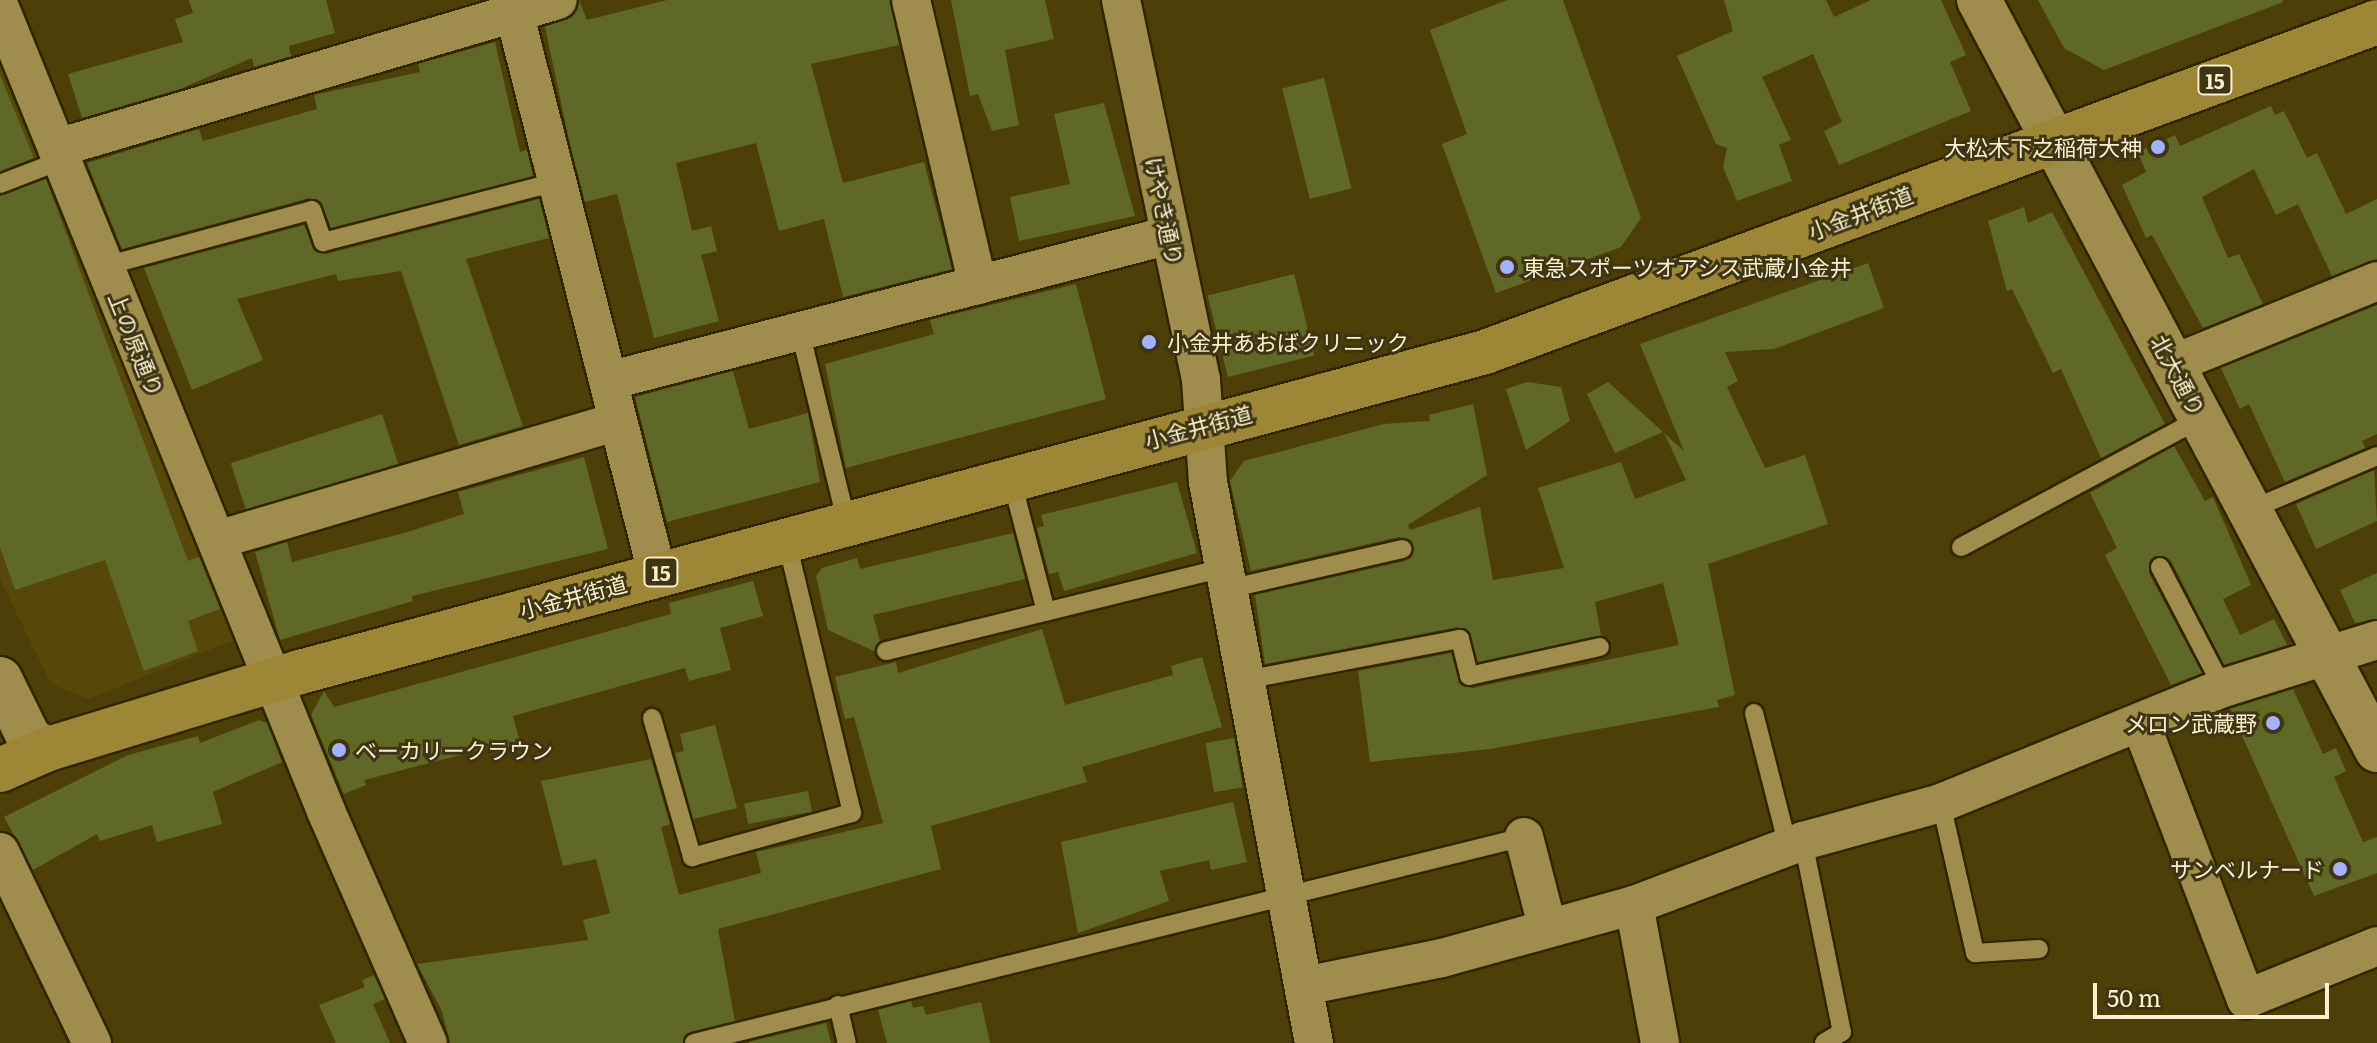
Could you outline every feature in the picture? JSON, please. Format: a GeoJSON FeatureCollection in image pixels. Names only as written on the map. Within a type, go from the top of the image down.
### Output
{"type":"FeatureCollection","features":[{"type":"Feature","properties":{"kind":"main road","name":"小金井街道"},"geometry":{"type":"LineString","coordinates":[[0,767],[48,749],[273,679],[846,520],[1485,352],[2054,138],[2377,22]]}},
{"type":"Feature","properties":{"kind":"street"},"geometry":{"type":"LineString","coordinates":[[59,154],[558,0]]}},
{"type":"Feature","properties":{"kind":"street"},"geometry":{"type":"LineString","coordinates":[[911,0],[978,285]]}},
{"type":"Feature","properties":{"kind":"street","name":"けやき通り"},"geometry":{"type":"LineString","coordinates":[[1121,0],[1206,423],[1208,482],[1314,1043]]}},
{"type":"Feature","properties":{"kind":"street","name":"北大通り"},"geometry":{"type":"LineString","coordinates":[[1979,0],[2377,750]]}},
{"type":"Feature","properties":{"kind":"street","name":"上の原通り"},"geometry":{"type":"LineString","coordinates":[[0,8],[273,679],[428,1043]]}},
{"type":"Feature","properties":{"kind":"street"},"geometry":{"type":"LineString","coordinates":[[514,12],[657,573]]}},
{"type":"Feature","properties":{"kind":"street"},"geometry":{"type":"LineString","coordinates":[[608,381],[1170,235]]}},
{"type":"Feature","properties":{"kind":"street"},"geometry":{"type":"LineString","coordinates":[[2173,364],[2377,281]]}},
{"type":"Feature","properties":{"kind":"street"},"geometry":{"type":"LineString","coordinates":[[217,540],[618,421]]}},
{"type":"Feature","properties":{"kind":"street"},"geometry":{"type":"LineString","coordinates":[[1304,986],[1442,958],[1547,926],[1634,905],[1795,843],[1941,803],[2223,688],[2377,640]]}},
{"type":"Feature","properties":{"kind":"street"},"geometry":{"type":"LineString","coordinates":[[8,696],[30,740],[48,749]]}},
{"type":"Feature","properties":{"kind":"street"},"geometry":{"type":"LineString","coordinates":[[0,767],[20,741],[8,696]]}},
{"type":"Feature","properties":{"kind":"street"},"geometry":{"type":"LineString","coordinates":[[2140,722],[2246,999],[2377,946]]}},
{"type":"Feature","properties":{"kind":"street"},"geometry":{"type":"LineString","coordinates":[[1524,837],[1547,926]]}},
{"type":"Feature","properties":{"kind":"street"},"geometry":{"type":"LineString","coordinates":[[0,852],[92,1043]]}},
{"type":"Feature","properties":{"kind":"street"},"geometry":{"type":"LineString","coordinates":[[1634,905],[1660,1043]]}},
{"type":"Feature","properties":{"kind":"lane"},"geometry":{"type":"LineString","coordinates":[[0,184],[59,154]]}},
{"type":"Feature","properties":{"kind":"lane"},"geometry":{"type":"LineString","coordinates":[[105,266],[312,210],[323,242],[557,182]]}},
{"type":"Feature","properties":{"kind":"lane"},"geometry":{"type":"LineString","coordinates":[[800,331],[846,520]]}},
{"type":"Feature","properties":{"kind":"lane"},"geometry":{"type":"LineString","coordinates":[[1961,547],[2202,418]]}},
{"type":"Feature","properties":{"kind":"lane"},"geometry":{"type":"LineString","coordinates":[[2250,510],[2377,456]]}},
{"type":"Feature","properties":{"kind":"lane"},"geometry":{"type":"LineString","coordinates":[[1010,476],[1046,611]]}},
{"type":"Feature","properties":{"kind":"lane"},"geometry":{"type":"LineString","coordinates":[[652,718],[692,857],[852,813],[785,537]]}},
{"type":"Feature","properties":{"kind":"lane"},"geometry":{"type":"LineString","coordinates":[[886,651],[1046,611],[1402,549]]}},
{"type":"Feature","properties":{"kind":"lane"},"geometry":{"type":"LineString","coordinates":[[2160,567],[2223,688]]}},
{"type":"Feature","properties":{"kind":"lane"},"geometry":{"type":"LineString","coordinates":[[1245,680],[1460,639],[1469,676],[1600,647]]}},
{"type":"Feature","properties":{"kind":"lane"},"geometry":{"type":"LineString","coordinates":[[1754,713],[1795,843],[1842,1032],[1824,1043]]}},
{"type":"Feature","properties":{"kind":"lane"},"geometry":{"type":"LineString","coordinates":[[1941,803],[1975,953],[2039,949]]}},
{"type":"Feature","properties":{"kind":"lane"},"geometry":{"type":"LineString","coordinates":[[694,1043],[1285,891],[1524,837]]}},
{"type":"Feature","properties":{"kind":"lane"},"geometry":{"type":"LineString","coordinates":[[838,1005],[847,1043]]}},
{"type":"Feature","properties":{"kind":"shaded area"},"geometry":{"type":"Polygon","coordinates":[[[0,31],[251,633],[89,699],[51,684],[0,579],[0,31]]]}},
{"type":"Feature","properties":{"kind":"building"},"geometry":{"type":"Polygon","coordinates":[[[189,0],[326,0],[335,33],[289,46],[291,56],[254,67],[252,58],[180,89],[82,118],[68,74],[183,42],[175,19],[193,13],[189,0]]]}},
{"type":"Feature","properties":{"kind":"building"},"geometry":{"type":"Polygon","coordinates":[[[579,0],[587,20],[667,0],[890,0],[899,45],[811,64],[843,183],[924,162],[952,269],[843,297],[824,219],[779,231],[756,143],[676,163],[692,231],[711,226],[717,251],[701,255],[719,321],[654,338],[617,194],[585,202],[569,140],[545,27],[573,16],[579,0]]]}},
{"type":"Feature","properties":{"kind":"building"},"geometry":{"type":"Polygon","coordinates":[[[951,0],[1045,0],[1054,39],[1005,50],[1019,125],[992,131],[978,94],[970,96],[951,0]]]}},
{"type":"Feature","properties":{"kind":"building"},"geometry":{"type":"Polygon","coordinates":[[[1507,0],[1563,0],[1641,218],[1621,247],[1496,293],[1442,144],[1467,134],[1430,30],[1507,0]]]}},
{"type":"Feature","properties":{"kind":"building"},"geometry":{"type":"Polygon","coordinates":[[[1724,0],[1826,0],[1834,17],[1871,0],[1941,0],[1966,55],[1950,62],[1971,111],[1839,165],[1824,131],[1842,122],[1813,54],[1762,77],[1791,140],[1779,145],[1792,181],[1737,201],[1723,167],[1727,148],[1716,144],[1677,56],[1733,31],[1724,0]]]}},
{"type":"Feature","properties":{"kind":"building"},"geometry":{"type":"Polygon","coordinates":[[[2038,0],[2283,2],[2104,70],[2064,48],[2038,0]]]}},
{"type":"Feature","properties":{"kind":"building"},"geometry":{"type":"Polygon","coordinates":[[[495,42],[520,152],[527,150],[533,176],[331,228],[321,202],[309,198],[122,249],[87,163],[199,129],[203,141],[317,109],[314,95],[420,72],[418,64],[495,42]]]}},
{"type":"Feature","properties":{"kind":"building"},"geometry":{"type":"Polygon","coordinates":[[[0,75],[34,158],[0,171],[0,75]]]}},
{"type":"Feature","properties":{"kind":"building"},"geometry":{"type":"Polygon","coordinates":[[[1324,78],[1352,189],[1310,199],[1282,88],[1324,78]]]}},
{"type":"Feature","properties":{"kind":"building"},"geometry":{"type":"Polygon","coordinates":[[[1104,103],[1135,216],[1019,241],[1010,197],[1070,184],[1054,114],[1104,103]]]}},
{"type":"Feature","properties":{"kind":"building"},"geometry":{"type":"Polygon","coordinates":[[[2271,106],[2275,115],[2284,111],[2307,158],[2317,153],[2346,214],[2377,199],[2377,259],[2332,276],[2298,204],[2276,215],[2254,169],[2202,197],[2228,258],[2239,254],[2263,304],[2203,328],[2152,235],[2146,238],[2122,185],[2146,172],[2138,152],[2175,135],[2180,146],[2271,106]]]}},
{"type":"Feature","properties":{"kind":"building"},"geometry":{"type":"Polygon","coordinates":[[[46,179],[188,561],[199,557],[220,609],[188,621],[198,651],[144,671],[105,560],[15,590],[0,547],[0,196],[46,179]]]}},
{"type":"Feature","properties":{"kind":"building"},"geometry":{"type":"Polygon","coordinates":[[[539,199],[549,238],[466,259],[523,426],[459,445],[401,271],[338,281],[336,274],[237,299],[263,360],[192,390],[144,268],[304,225],[314,250],[326,254],[539,199]]]}},
{"type":"Feature","properties":{"kind":"building"},"geometry":{"type":"Polygon","coordinates":[[[2024,207],[2028,223],[2052,212],[2165,424],[2101,458],[2061,369],[2053,373],[2012,289],[2007,291],[1988,221],[2024,207]]]}},
{"type":"Feature","properties":{"kind":"building"},"geometry":{"type":"Polygon","coordinates":[[[1868,263],[1884,308],[1774,349],[1725,352],[1738,381],[1727,387],[1765,468],[1805,455],[1828,524],[1708,564],[1735,695],[1717,700],[1719,707],[1490,749],[1370,762],[1358,671],[1451,653],[1460,684],[1472,688],[1679,645],[1663,583],[1595,602],[1601,635],[1478,662],[1469,631],[1458,627],[1265,664],[1255,595],[1405,561],[1414,547],[1399,537],[1251,571],[1230,481],[1244,461],[1384,424],[1430,421],[1429,415],[1473,404],[1487,475],[1408,525],[1410,530],[1480,507],[1493,580],[1564,568],[1538,488],[1621,462],[1635,499],[1686,480],[1664,433],[1684,451],[1640,344],[1868,263]]]}},
{"type":"Feature","properties":{"kind":"building"},"geometry":{"type":"Polygon","coordinates":[[[1294,274],[1314,356],[1228,377],[1208,296],[1294,274]]]}},
{"type":"Feature","properties":{"kind":"building"},"geometry":{"type":"Polygon","coordinates":[[[1076,284],[1106,399],[846,468],[825,364],[934,334],[930,320],[1076,284]]]}},
{"type":"Feature","properties":{"kind":"building"},"geometry":{"type":"Polygon","coordinates":[[[2377,305],[2377,434],[2362,441],[2365,448],[2285,482],[2249,404],[2240,409],[2221,368],[2377,305]]]}},
{"type":"Feature","properties":{"kind":"building"},"geometry":{"type":"Polygon","coordinates":[[[733,371],[749,429],[808,413],[820,482],[667,522],[635,397],[733,371]]]}},
{"type":"Feature","properties":{"kind":"building"},"geometry":{"type":"Polygon","coordinates":[[[1527,382],[1561,387],[1570,421],[1526,450],[1506,389],[1527,382]]]}},
{"type":"Feature","properties":{"kind":"building"},"geometry":{"type":"Polygon","coordinates":[[[1608,382],[1663,432],[1615,453],[1587,394],[1608,382]]]}},
{"type":"Feature","properties":{"kind":"building"},"geometry":{"type":"Polygon","coordinates":[[[382,414],[398,463],[247,513],[231,463],[382,414]]]}},
{"type":"Feature","properties":{"kind":"building"},"geometry":{"type":"Polygon","coordinates":[[[2174,446],[2205,501],[2213,497],[2251,585],[2223,599],[2240,635],[2274,619],[2287,645],[2224,665],[2171,561],[2155,556],[2149,573],[2202,673],[2171,685],[2105,555],[2117,548],[2090,493],[2174,446]]]}},
{"type":"Feature","properties":{"kind":"building"},"geometry":{"type":"Polygon","coordinates":[[[584,457],[608,549],[412,596],[413,601],[280,640],[255,552],[287,542],[292,562],[404,533],[464,514],[458,492],[584,457]]]}},
{"type":"Feature","properties":{"kind":"building"},"geometry":{"type":"Polygon","coordinates":[[[2374,470],[2377,521],[2316,549],[2296,504],[2374,470]]]}},
{"type":"Feature","properties":{"kind":"building"},"geometry":{"type":"Polygon","coordinates":[[[1177,482],[1197,553],[1064,591],[1058,572],[1049,574],[1037,528],[1044,526],[1041,515],[1177,482]]]}},
{"type":"Feature","properties":{"kind":"building"},"geometry":{"type":"Polygon","coordinates":[[[1013,533],[1025,579],[873,615],[880,641],[874,651],[828,630],[816,576],[822,568],[857,558],[860,569],[1013,533]]]}},
{"type":"Feature","properties":{"kind":"building"},"geometry":{"type":"Polygon","coordinates":[[[2377,573],[2377,619],[2355,623],[2340,590],[2377,573]]]}},
{"type":"Feature","properties":{"kind":"building"},"geometry":{"type":"Polygon","coordinates":[[[753,581],[763,616],[720,628],[731,670],[689,681],[685,668],[513,716],[521,746],[493,753],[491,747],[364,780],[366,785],[344,794],[311,715],[324,691],[334,707],[671,614],[669,603],[753,581]]]}},
{"type":"Feature","properties":{"kind":"building"},"geometry":{"type":"Polygon","coordinates":[[[1042,629],[1065,705],[1173,675],[1171,666],[1202,657],[1222,727],[1082,767],[1087,782],[931,826],[941,869],[718,929],[735,1021],[690,1032],[682,1043],[450,1043],[442,1011],[417,964],[588,940],[583,920],[610,913],[596,859],[563,866],[541,781],[651,759],[670,824],[661,827],[679,895],[761,873],[756,852],[883,823],[854,717],[845,719],[835,677],[896,662],[898,673],[1042,629]]]}},
{"type":"Feature","properties":{"kind":"building"},"geometry":{"type":"Polygon","coordinates":[[[2293,689],[2323,754],[2336,748],[2346,771],[2334,777],[2363,842],[2377,837],[2377,873],[2314,896],[2230,709],[2293,689]]]}},
{"type":"Feature","properties":{"kind":"building"},"geometry":{"type":"Polygon","coordinates":[[[259,720],[267,723],[282,762],[213,792],[222,824],[157,842],[152,825],[100,841],[97,834],[33,870],[4,817],[128,755],[198,736],[200,743],[259,720]]]}},
{"type":"Feature","properties":{"kind":"building"},"geometry":{"type":"Polygon","coordinates":[[[715,725],[737,808],[693,819],[675,753],[684,751],[680,734],[715,725]]]}},
{"type":"Feature","properties":{"kind":"building"},"geometry":{"type":"Polygon","coordinates":[[[1234,738],[1243,787],[1214,792],[1205,743],[1234,738]]]}},
{"type":"Feature","properties":{"kind":"building"},"geometry":{"type":"Polygon","coordinates":[[[808,791],[812,812],[748,824],[744,803],[808,791]]]}},
{"type":"Feature","properties":{"kind":"building"},"geometry":{"type":"Polygon","coordinates":[[[1233,802],[1247,862],[1211,870],[1209,860],[1160,871],[1169,901],[1078,933],[1061,842],[1233,802]]]}},
{"type":"Feature","properties":{"kind":"building"},"geometry":{"type":"Polygon","coordinates":[[[374,975],[385,999],[373,1004],[390,1043],[336,1043],[319,1005],[365,987],[362,980],[374,975]]]}},
{"type":"Feature","properties":{"kind":"building"},"geometry":{"type":"Polygon","coordinates":[[[911,1001],[913,1008],[923,1006],[926,1015],[981,1002],[990,1043],[887,1043],[878,1010],[911,1001]]]}},
{"type":"Feature","properties":{"kind":"building"},"geometry":{"type":"Polygon","coordinates":[[[826,1023],[831,1043],[749,1043],[749,1042],[826,1023]]]}},
{"type":"Feature","properties":{"kind":"place","name":"大松木下之稲荷大神"},"geometry":{"type":"Point","coordinates":[2158,147]}},
{"type":"Feature","properties":{"kind":"place","name":"東急スポーツオアシス武蔵小金井"},"geometry":{"type":"Point","coordinates":[1507,267]}},
{"type":"Feature","properties":{"kind":"place","name":"小金井あおばクリニック"},"geometry":{"type":"Point","coordinates":[1149,342]}},
{"type":"Feature","properties":{"kind":"place","name":"メロン武蔵野"},"geometry":{"type":"Point","coordinates":[2273,723]}},
{"type":"Feature","properties":{"kind":"place","name":"ベーカリークラウン"},"geometry":{"type":"Point","coordinates":[339,750]}},
{"type":"Feature","properties":{"kind":"place","name":"サンベルナード"},"geometry":{"type":"Point","coordinates":[2340,869]}}]}
